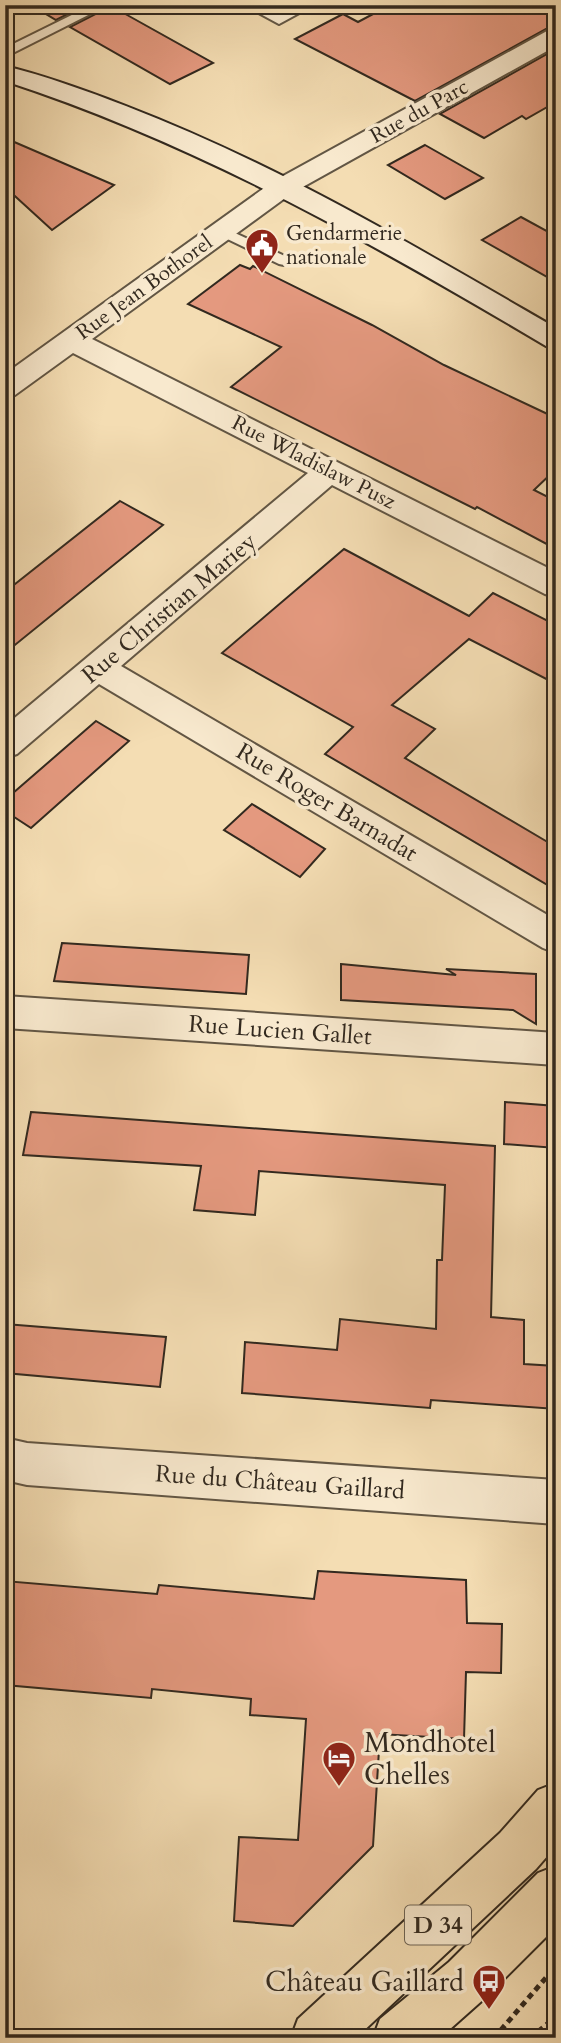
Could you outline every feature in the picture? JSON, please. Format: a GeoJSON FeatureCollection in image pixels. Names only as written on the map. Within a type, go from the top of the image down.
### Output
{"type":"FeatureCollection","features":[{"type":"Feature","properties":{"kind":"main road","name":"D 34"},"geometry":{"type":"LineString","coordinates":[[317,2038],[517,1851],[556,1808]]}},
{"type":"Feature","properties":{"kind":"main road","name":"D 34"},"geometry":{"type":"LineString","coordinates":[[399,2038],[467,1980],[556,1891]]}},
{"type":"Feature","properties":{"kind":"street","name":"Rue du Parc"},"geometry":{"type":"LineString","coordinates":[[283,187],[556,36]]}},
{"type":"Feature","properties":{"kind":"street"},"geometry":{"type":"LineString","coordinates":[[5,73],[115,109],[283,187],[360,227],[556,340]]}},
{"type":"Feature","properties":{"kind":"street","name":"Rue Jean Bothorel"},"geometry":{"type":"LineString","coordinates":[[5,388],[283,187]]}},
{"type":"Feature","properties":{"kind":"street","name":"Rue Wladislaw Pusz"},"geometry":{"type":"LineString","coordinates":[[71,340],[556,586]]}},
{"type":"Feature","properties":{"kind":"street","name":"Rue Christian Mariey"},"geometry":{"type":"LineString","coordinates":[[5,744],[331,470]]}},
{"type":"Feature","properties":{"kind":"street","name":"Rue Roger Barnadat"},"geometry":{"type":"LineString","coordinates":[[98,668],[556,938]]}},
{"type":"Feature","properties":{"kind":"street","name":"Rue Lucien Gallet"},"geometry":{"type":"LineString","coordinates":[[5,1012],[556,1049]]}},
{"type":"Feature","properties":{"kind":"street","name":"Rue du Château Gaillard"},"geometry":{"type":"LineString","coordinates":[[5,1459],[27,1464],[556,1502]]}},
{"type":"Feature","properties":{"kind":"street","name":"D 34"},"geometry":{"type":"LineString","coordinates":[[371,2038],[512,1902],[517,1851]]}},
{"type":"Feature","properties":{"kind":"lane"},"geometry":{"type":"LineString","coordinates":[[5,53],[102,5]]}},
{"type":"Feature","properties":{"kind":"lane"},"geometry":{"type":"LineString","coordinates":[[250,5],[279,20],[308,5]]}},
{"type":"Feature","properties":{"kind":"lane"},"geometry":{"type":"LineString","coordinates":[[222,230],[284,261]]}},
{"type":"Feature","properties":{"kind":"path"},"geometry":{"type":"LineString","coordinates":[[494,2038],[556,1966]]}},
{"type":"Feature","properties":{"kind":"path"},"geometry":{"type":"LineString","coordinates":[[530,2038],[556,2017]]}},
{"type":"Feature","properties":{"kind":"building"},"geometry":{"type":"Polygon","coordinates":[[[31,5],[86,5],[56,20],[31,5]]]}},
{"type":"Feature","properties":{"kind":"building"},"geometry":{"type":"Polygon","coordinates":[[[390,5],[556,5],[556,27],[546,29],[415,101],[295,39],[343,14],[358,22],[390,5]]]}},
{"type":"Feature","properties":{"kind":"building"},"geometry":{"type":"Polygon","coordinates":[[[111,6],[213,63],[170,84],[70,27],[111,6]]]}},
{"type":"Feature","properties":{"kind":"building"},"geometry":{"type":"Polygon","coordinates":[[[556,49],[556,102],[526,119],[522,116],[484,138],[440,114],[556,49]]]}},
{"type":"Feature","properties":{"kind":"building"},"geometry":{"type":"Polygon","coordinates":[[[5,138],[114,185],[52,230],[5,187],[5,138]]]}},
{"type":"Feature","properties":{"kind":"building"},"geometry":{"type":"Polygon","coordinates":[[[425,145],[483,178],[445,199],[388,165],[425,145]]]}},
{"type":"Feature","properties":{"kind":"building"},"geometry":{"type":"Polygon","coordinates":[[[521,217],[556,236],[556,282],[482,240],[521,217]]]}},
{"type":"Feature","properties":{"kind":"building"},"geometry":{"type":"Polygon","coordinates":[[[240,265],[250,269],[253,266],[372,325],[444,365],[556,418],[556,469],[534,490],[556,501],[556,549],[477,507],[475,509],[231,387],[281,347],[188,304],[240,265]]]}},
{"type":"Feature","properties":{"kind":"building"},"geometry":{"type":"Polygon","coordinates":[[[120,501],[163,525],[5,653],[5,592],[120,501]]]}},
{"type":"Feature","properties":{"kind":"building"},"geometry":{"type":"Polygon","coordinates":[[[344,549],[469,616],[493,593],[556,625],[556,684],[469,639],[392,705],[435,729],[405,758],[556,847],[556,890],[325,754],[353,727],[222,653],[344,549]]]}},
{"type":"Feature","properties":{"kind":"building"},"geometry":{"type":"Polygon","coordinates":[[[96,721],[129,741],[31,828],[5,811],[5,800],[96,721]]]}},
{"type":"Feature","properties":{"kind":"building"},"geometry":{"type":"Polygon","coordinates":[[[252,804],[325,849],[300,877],[224,830],[252,804]]]}},
{"type":"Feature","properties":{"kind":"building"},"geometry":{"type":"Polygon","coordinates":[[[62,943],[249,955],[246,994],[54,981],[62,943]]]}},
{"type":"Feature","properties":{"kind":"building"},"geometry":{"type":"Polygon","coordinates":[[[341,964],[456,975],[446,969],[536,974],[536,1024],[513,1010],[341,1000],[341,964]]]}},
{"type":"Feature","properties":{"kind":"building"},"geometry":{"type":"Polygon","coordinates":[[[505,1102],[556,1106],[556,1148],[504,1144],[505,1102]]]}},
{"type":"Feature","properties":{"kind":"building"},"geometry":{"type":"Polygon","coordinates":[[[31,1112],[495,1146],[491,1317],[524,1320],[524,1364],[556,1366],[556,1409],[431,1400],[430,1408],[242,1393],[245,1342],[337,1350],[340,1319],[436,1329],[437,1260],[442,1260],[445,1185],[259,1171],[255,1215],[194,1210],[201,1166],[23,1155],[31,1112]]]}},
{"type":"Feature","properties":{"kind":"building"},"geometry":{"type":"Polygon","coordinates":[[[5,1324],[166,1337],[160,1387],[5,1373],[5,1324]]]}},
{"type":"Feature","properties":{"kind":"building","name":"Mondhotel Chelles"},"geometry":{"type":"Polygon","coordinates":[[[318,1571],[466,1580],[467,1623],[502,1624],[501,1673],[466,1672],[464,1739],[380,1734],[373,1846],[293,1926],[234,1921],[239,1837],[298,1840],[306,1719],[250,1715],[251,1699],[152,1689],[151,1698],[5,1685],[5,1581],[157,1594],[159,1585],[314,1599],[318,1571]]]}},
{"type":"Feature","properties":{"kind":"place","name":"Gendarmerie nationale"},"geometry":{"type":"Point","coordinates":[262,275]}},
{"type":"Feature","properties":{"kind":"place","name":"Mondhotel Chelles"},"geometry":{"type":"Point","coordinates":[339,1788]}},
{"type":"Feature","properties":{"kind":"place","name":"Château Gaillard"},"geometry":{"type":"Point","coordinates":[489,2011]}}]}
